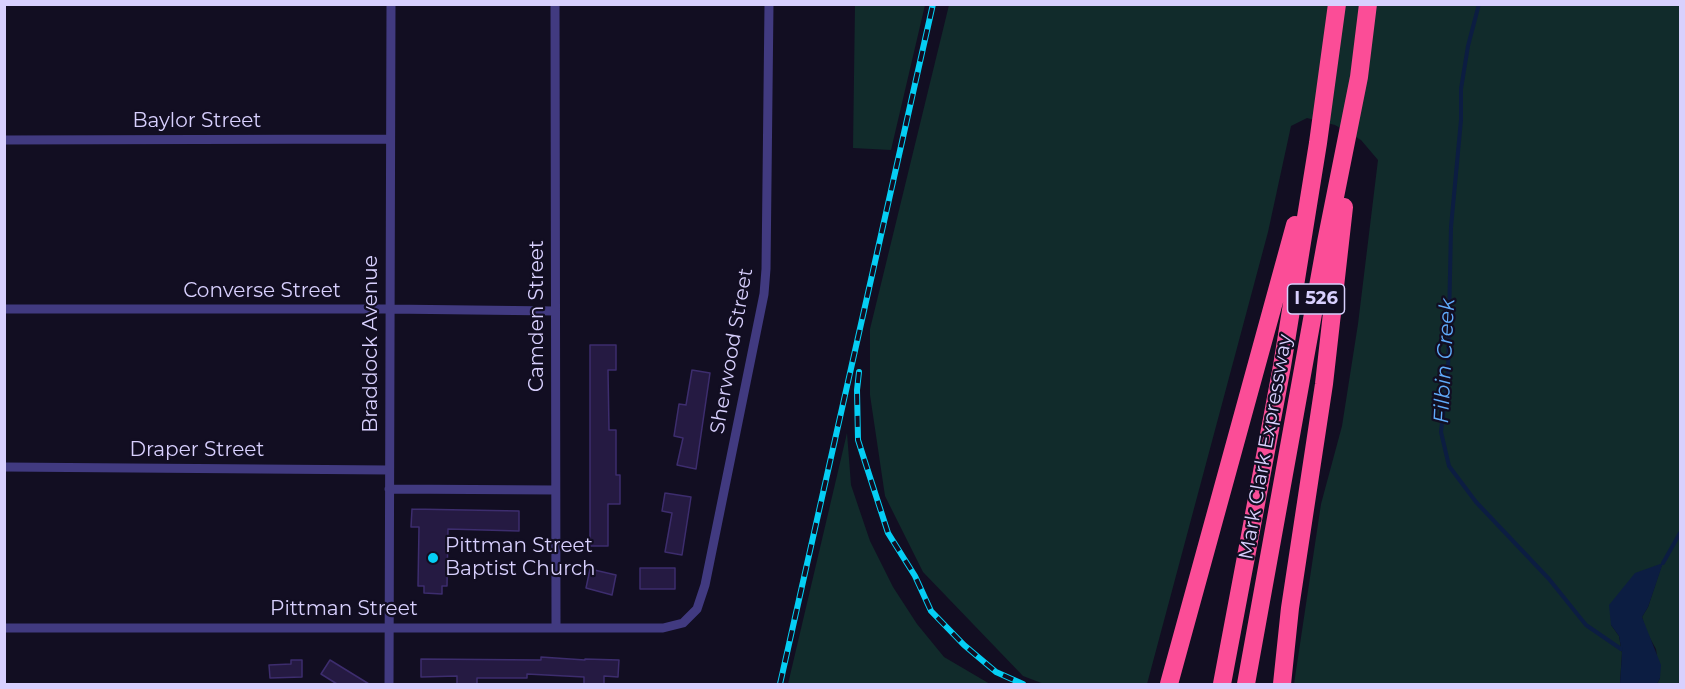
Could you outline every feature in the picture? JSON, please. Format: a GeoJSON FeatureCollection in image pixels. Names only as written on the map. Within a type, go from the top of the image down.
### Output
{"type":"FeatureCollection","features":[{"type":"Feature","properties":{"kind":"highway","name":"Mark Clark Expressway"},"geometry":{"type":"LineString","coordinates":[[1222,684],[1268,443],[1318,143],[1337,4]]}},
{"type":"Feature","properties":{"kind":"highway","name":"Mark Clark Expressway"},"geometry":{"type":"LineString","coordinates":[[1246,684],[1326,242],[1359,77],[1368,4]]}},
{"type":"Feature","properties":{"kind":"highway"},"geometry":{"type":"LineString","coordinates":[[1282,684],[1290,608],[1324,384],[1359,77]]}},
{"type":"Feature","properties":{"kind":"highway"},"geometry":{"type":"LineString","coordinates":[[1168,684],[1318,143]]}},
{"type":"Feature","properties":{"kind":"street","name":"Braddock Avenue"},"geometry":{"type":"LineString","coordinates":[[389,684],[391,4]]}},
{"type":"Feature","properties":{"kind":"street","name":"Camden Street"},"geometry":{"type":"LineString","coordinates":[[555,4],[556,628]]}},
{"type":"Feature","properties":{"kind":"street","name":"Sherwood Street"},"geometry":{"type":"LineString","coordinates":[[683,623],[697,609],[705,585],[764,294],[769,4]]}},
{"type":"Feature","properties":{"kind":"street","name":"Baylor Street"},"geometry":{"type":"LineString","coordinates":[[4,140],[390,139]]}},
{"type":"Feature","properties":{"kind":"street","name":"Converse Street"},"geometry":{"type":"LineString","coordinates":[[4,309],[555,311]]}},
{"type":"Feature","properties":{"kind":"street","name":"Draper Street"},"geometry":{"type":"LineString","coordinates":[[4,467],[389,470]]}},
{"type":"Feature","properties":{"kind":"street"},"geometry":{"type":"LineString","coordinates":[[389,489],[555,490]]}},
{"type":"Feature","properties":{"kind":"street","name":"Pittman Street"},"geometry":{"type":"LineString","coordinates":[[4,628],[663,628],[683,623]]}},
{"type":"Feature","properties":{"kind":"green space"},"geometry":{"type":"Polygon","coordinates":[[[855,5],[925,5],[891,150],[853,148],[855,5]]]}},
{"type":"Feature","properties":{"kind":"green space"},"geometry":{"type":"Polygon","coordinates":[[[949,5],[1680,5],[1680,684],[1657,684],[1660,678],[1656,649],[1646,631],[1642,617],[1648,607],[1662,564],[1611,625],[1619,636],[1622,653],[1620,684],[1294,684],[1321,504],[1342,426],[1358,324],[1378,160],[1361,140],[1335,125],[1307,118],[1291,126],[1268,232],[1147,684],[1044,684],[1023,676],[923,572],[885,496],[870,395],[870,329],[949,5]]]}},
{"type":"Feature","properties":{"kind":"green space"},"geometry":{"type":"Polygon","coordinates":[[[847,433],[851,485],[870,541],[893,587],[917,624],[944,657],[990,684],[788,684],[847,433]]]}},
{"type":"Feature","properties":{"kind":"water"},"geometry":{"type":"Polygon","coordinates":[[[1663,563],[1648,607],[1642,617],[1661,665],[1660,678],[1657,684],[1620,684],[1622,653],[1619,636],[1611,625],[1609,605],[1635,573],[1663,563]]]}},
{"type":"Feature","properties":{"kind":"building"},"geometry":{"type":"Polygon","coordinates":[[[590,345],[616,345],[616,370],[608,370],[609,430],[616,430],[616,475],[620,475],[620,504],[608,504],[608,546],[590,546],[590,345]]]}},
{"type":"Feature","properties":{"kind":"building"},"geometry":{"type":"Polygon","coordinates":[[[692,370],[710,373],[696,469],[677,465],[683,438],[674,436],[679,404],[686,405],[692,370]]]}},
{"type":"Feature","properties":{"kind":"building"},"geometry":{"type":"Polygon","coordinates":[[[665,493],[691,497],[682,555],[665,552],[672,513],[662,511],[665,493]]]}},
{"type":"Feature","properties":{"kind":"building","name":"Pittman Street Baptist Church"},"geometry":{"type":"Polygon","coordinates":[[[412,509],[519,511],[519,531],[448,529],[447,586],[442,586],[442,594],[424,593],[424,586],[418,586],[419,527],[411,527],[412,509]]]}},
{"type":"Feature","properties":{"kind":"building"},"geometry":{"type":"Polygon","coordinates":[[[640,568],[675,568],[675,589],[640,589],[640,568]]]}},
{"type":"Feature","properties":{"kind":"building"},"geometry":{"type":"Polygon","coordinates":[[[590,569],[616,575],[612,595],[586,588],[590,569]]]}},
{"type":"Feature","properties":{"kind":"building"},"geometry":{"type":"Polygon","coordinates":[[[541,657],[619,660],[618,677],[604,676],[604,684],[584,684],[584,677],[527,674],[527,678],[477,678],[477,684],[457,684],[457,676],[421,677],[421,659],[541,660],[541,657]]]}},
{"type":"Feature","properties":{"kind":"building"},"geometry":{"type":"Polygon","coordinates":[[[291,660],[302,660],[302,677],[270,678],[269,665],[291,664],[291,660]]]}},
{"type":"Feature","properties":{"kind":"building"},"geometry":{"type":"Polygon","coordinates":[[[330,660],[369,684],[337,684],[321,674],[330,660]]]}},
{"type":"Feature","properties":{"kind":"waterway","name":"Filbin Creek"},"geometry":{"type":"LineString","coordinates":[[1479,4],[1468,46],[1461,89],[1461,120],[1451,227],[1448,371],[1441,432],[1449,466],[1476,502],[1549,579],[1586,625],[1621,649]]}},
{"type":"Feature","properties":{"kind":"waterway"},"geometry":{"type":"LineString","coordinates":[[1663,563],[1680,533]]}},
{"type":"Feature","properties":{"kind":"railway"},"geometry":{"type":"LineString","coordinates":[[780,684],[933,4]]}},
{"type":"Feature","properties":{"kind":"railway"},"geometry":{"type":"LineString","coordinates":[[859,372],[858,440],[888,533],[915,576],[931,611],[964,645],[996,672],[1023,684]]}},
{"type":"Feature","properties":{"kind":"place","name":"Pittman Street Baptist Church"},"geometry":{"type":"Point","coordinates":[433,558]}}]}
